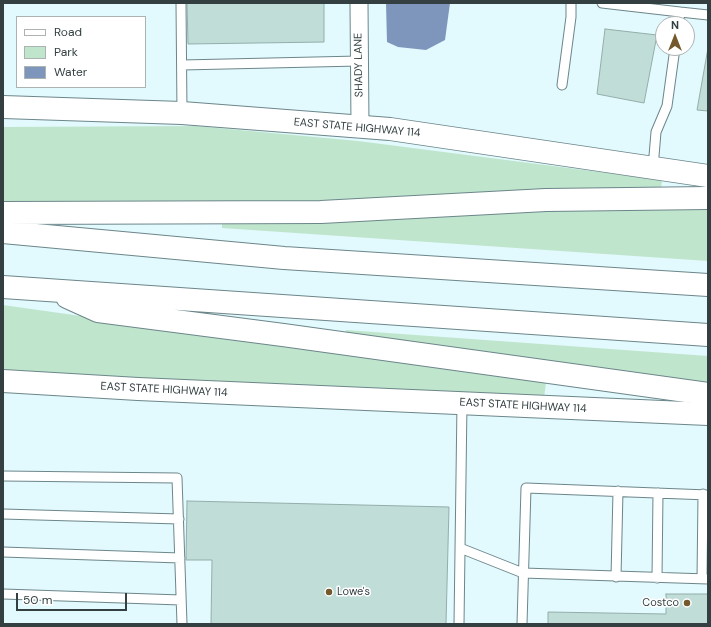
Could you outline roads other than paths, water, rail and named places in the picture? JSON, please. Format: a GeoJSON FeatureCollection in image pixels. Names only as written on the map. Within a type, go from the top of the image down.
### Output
{"type":"FeatureCollection","features":[{"type":"Feature","properties":{"kind":"main road","name":"EAST STATE HIGHWAY 114"},"geometry":{"type":"LineString","coordinates":[[3,107],[182,113],[390,129],[708,176]]}},
{"type":"Feature","properties":{"kind":"main road"},"geometry":{"type":"LineString","coordinates":[[3,213],[321,212],[546,200],[708,198]]}},
{"type":"Feature","properties":{"kind":"main road"},"geometry":{"type":"LineString","coordinates":[[3,232],[292,259],[708,285]]}},
{"type":"Feature","properties":{"kind":"main road"},"geometry":{"type":"LineString","coordinates":[[3,288],[708,335]]}},
{"type":"Feature","properties":{"kind":"main road"},"geometry":{"type":"LineString","coordinates":[[55,291],[98,310],[708,394]]}},
{"type":"Feature","properties":{"kind":"main road","name":"EAST STATE HIGHWAY 114"},"geometry":{"type":"LineString","coordinates":[[3,381],[138,389],[708,414]]}},
{"type":"Feature","properties":{"kind":"street","name":"SHADY LANE"},"geometry":{"type":"LineString","coordinates":[[359,3],[360,127]]}},
{"type":"Feature","properties":{"kind":"lane"},"geometry":{"type":"LineString","coordinates":[[181,3],[182,113]]}},
{"type":"Feature","properties":{"kind":"lane"},"geometry":{"type":"LineString","coordinates":[[562,85],[571,17],[571,3]]}},
{"type":"Feature","properties":{"kind":"lane"},"geometry":{"type":"LineString","coordinates":[[602,3],[708,15]]}},
{"type":"Feature","properties":{"kind":"lane"},"geometry":{"type":"LineString","coordinates":[[679,16],[680,12]]}},
{"type":"Feature","properties":{"kind":"lane"},"geometry":{"type":"LineString","coordinates":[[653,168],[656,132],[668,106],[674,56]]}},
{"type":"Feature","properties":{"kind":"lane"},"geometry":{"type":"LineString","coordinates":[[182,65],[359,61]]}},
{"type":"Feature","properties":{"kind":"lane"},"geometry":{"type":"LineString","coordinates":[[459,624],[462,403]]}},
{"type":"Feature","properties":{"kind":"lane"},"geometry":{"type":"LineString","coordinates":[[3,476],[177,478],[182,624]]}},
{"type":"Feature","properties":{"kind":"lane"},"geometry":{"type":"LineString","coordinates":[[460,548],[523,573],[705,579],[705,494],[526,488],[523,573],[522,624]]}},
{"type":"Feature","properties":{"kind":"lane"},"geometry":{"type":"LineString","coordinates":[[616,576],[618,491]]}},
{"type":"Feature","properties":{"kind":"lane"},"geometry":{"type":"LineString","coordinates":[[656,578],[658,493]]}},
{"type":"Feature","properties":{"kind":"lane"},"geometry":{"type":"LineString","coordinates":[[3,514],[179,519]]}},
{"type":"Feature","properties":{"kind":"lane"},"geometry":{"type":"LineString","coordinates":[[3,552],[180,558]]}},
{"type":"Feature","properties":{"kind":"lane"},"geometry":{"type":"LineString","coordinates":[[3,594],[181,600]]}},
{"type":"Feature","properties":{"kind":"water"},"geometry":{"type":"Polygon","coordinates":[[[386,3],[450,3],[445,40],[426,50],[398,47],[387,42],[386,3]]]}},
{"type":"Feature","properties":{"kind":"place","name":"Lowe's"},"geometry":{"type":"Point","coordinates":[329,592]}},
{"type":"Feature","properties":{"kind":"place","name":"Costco"},"geometry":{"type":"Point","coordinates":[687,603]}}]}
